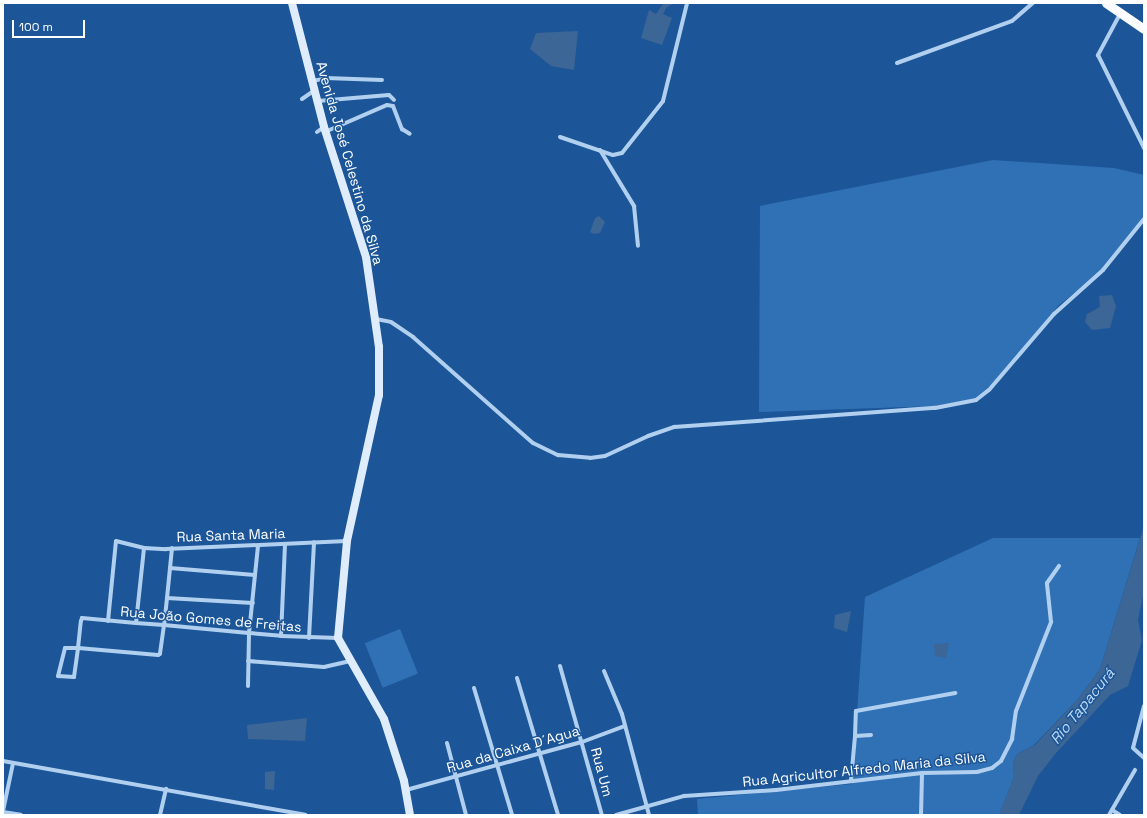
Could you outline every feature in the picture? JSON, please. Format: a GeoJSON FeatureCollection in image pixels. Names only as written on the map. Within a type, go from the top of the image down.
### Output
{"type":"FeatureCollection","features":[{"type":"Feature","properties":{"kind":"main road"},"geometry":{"type":"LineString","coordinates":[[1106,3],[1144,29]]}},
{"type":"Feature","properties":{"kind":"street","name":"Avenida José Celestino da Silva"},"geometry":{"type":"LineString","coordinates":[[292,3],[326,129],[366,257],[376,319],[379,395],[347,541],[338,638]]}},
{"type":"Feature","properties":{"kind":"street"},"geometry":{"type":"LineString","coordinates":[[560,136],[615,156],[622,153],[661,105],[687,3]]}},
{"type":"Feature","properties":{"kind":"street"},"geometry":{"type":"LineString","coordinates":[[897,63],[1012,21],[1033,3]]}},
{"type":"Feature","properties":{"kind":"street"},"geometry":{"type":"LineString","coordinates":[[1121,13],[1098,55],[1144,148]]}},
{"type":"Feature","properties":{"kind":"street"},"geometry":{"type":"LineString","coordinates":[[302,100],[314,86],[326,78],[382,80]]}},
{"type":"Feature","properties":{"kind":"street"},"geometry":{"type":"LineString","coordinates":[[318,100],[389,94],[394,100]]}},
{"type":"Feature","properties":{"kind":"street"},"geometry":{"type":"LineString","coordinates":[[316,132],[387,105],[393,106],[402,129],[410,134]]}},
{"type":"Feature","properties":{"kind":"street"},"geometry":{"type":"LineString","coordinates":[[599,150],[634,206],[638,246]]}},
{"type":"Feature","properties":{"kind":"street"},"geometry":{"type":"LineString","coordinates":[[376,319],[391,322],[413,337],[533,442],[558,455],[590,458],[605,456],[654,433],[674,427],[808,416],[935,408],[976,400],[989,390],[1054,314],[1103,270],[1144,219]]}},
{"type":"Feature","properties":{"kind":"street","name":"Rua Santa Maria"},"geometry":{"type":"LineString","coordinates":[[108,621],[116,541],[144,548],[172,548],[258,546],[347,541]]}},
{"type":"Feature","properties":{"kind":"street"},"geometry":{"type":"LineString","coordinates":[[309,638],[314,542]]}},
{"type":"Feature","properties":{"kind":"street"},"geometry":{"type":"LineString","coordinates":[[281,636],[285,544]]}},
{"type":"Feature","properties":{"kind":"street"},"geometry":{"type":"LineString","coordinates":[[248,686],[249,633],[258,546]]}},
{"type":"Feature","properties":{"kind":"street"},"geometry":{"type":"LineString","coordinates":[[136,623],[144,548]]}},
{"type":"Feature","properties":{"kind":"street"},"geometry":{"type":"LineString","coordinates":[[78,648],[74,677],[58,676],[64,648],[78,648],[160,654],[172,548]]}},
{"type":"Feature","properties":{"kind":"street","name":"Rua Agricultor Alfredo Maria da Silva"},"geometry":{"type":"LineString","coordinates":[[616,815],[684,796],[776,790],[851,780],[922,773],[985,771],[992,768],[1005,755],[1015,730],[1020,702],[1051,622],[1047,583],[1059,566]]}},
{"type":"Feature","properties":{"kind":"street"},"geometry":{"type":"LineString","coordinates":[[170,568],[255,575]]}},
{"type":"Feature","properties":{"kind":"street"},"geometry":{"type":"LineString","coordinates":[[167,598],[253,603]]}},
{"type":"Feature","properties":{"kind":"street","name":"Rua João Gomes de Freitas"},"geometry":{"type":"LineString","coordinates":[[78,648],[82,619],[281,636],[338,638]]}},
{"type":"Feature","properties":{"kind":"street"},"geometry":{"type":"LineString","coordinates":[[338,638],[350,661],[368,686],[384,719],[406,790],[410,815]]}},
{"type":"Feature","properties":{"kind":"street"},"geometry":{"type":"LineString","coordinates":[[248,661],[324,667],[350,661]]}},
{"type":"Feature","properties":{"kind":"street","name":"Rua Um"},"geometry":{"type":"LineString","coordinates":[[560,666],[602,815]]}},
{"type":"Feature","properties":{"kind":"street"},"geometry":{"type":"LineString","coordinates":[[604,670],[625,726],[649,815]]}},
{"type":"Feature","properties":{"kind":"street"},"geometry":{"type":"LineString","coordinates":[[517,678],[558,815]]}},
{"type":"Feature","properties":{"kind":"street"},"geometry":{"type":"LineString","coordinates":[[474,688],[512,815]]}},
{"type":"Feature","properties":{"kind":"street"},"geometry":{"type":"LineString","coordinates":[[851,780],[856,711],[955,693]]}},
{"type":"Feature","properties":{"kind":"street"},"geometry":{"type":"LineString","coordinates":[[1144,706],[1133,748],[1144,758]]}},
{"type":"Feature","properties":{"kind":"street","name":"Rua da Caixa D´Agua"},"geometry":{"type":"LineString","coordinates":[[406,790],[582,742],[625,726]]}},
{"type":"Feature","properties":{"kind":"street"},"geometry":{"type":"LineString","coordinates":[[855,736],[871,735]]}},
{"type":"Feature","properties":{"kind":"street"},"geometry":{"type":"LineString","coordinates":[[447,742],[466,815]]}},
{"type":"Feature","properties":{"kind":"street"},"geometry":{"type":"LineString","coordinates":[[3,761],[305,815]]}},
{"type":"Feature","properties":{"kind":"street"},"geometry":{"type":"LineString","coordinates":[[13,763],[3,812],[21,815]]}},
{"type":"Feature","properties":{"kind":"street"},"geometry":{"type":"LineString","coordinates":[[1109,815],[1135,770]]}},
{"type":"Feature","properties":{"kind":"street"},"geometry":{"type":"LineString","coordinates":[[921,815],[922,773]]}},
{"type":"Feature","properties":{"kind":"street"},"geometry":{"type":"LineString","coordinates":[[160,815],[166,789]]}},
{"type":"Feature","properties":{"kind":"street"},"geometry":{"type":"LineString","coordinates":[[1112,810],[1120,815]]}},
{"type":"Feature","properties":{"kind":"shaded area"},"geometry":{"type":"Polygon","coordinates":[[[993,160],[1114,168],[1144,175],[1144,218],[1100,272],[1058,306],[996,381],[974,399],[935,406],[759,412],[760,206],[993,160]]]}},
{"type":"Feature","properties":{"kind":"shaded area"},"geometry":{"type":"Polygon","coordinates":[[[993,538],[1140,538],[1100,669],[1078,699],[1034,745],[1017,754],[1013,763],[1014,777],[999,815],[698,815],[697,799],[852,784],[865,597],[993,538]]]}},
{"type":"Feature","properties":{"kind":"shaded area"},"geometry":{"type":"Polygon","coordinates":[[[400,629],[418,674],[383,688],[365,643],[400,629]]]}},
{"type":"Feature","properties":{"kind":"water"},"geometry":{"type":"Polygon","coordinates":[[[674,3],[666,8],[663,14],[672,18],[662,45],[641,38],[649,10],[656,14],[663,4],[674,3]]]}},
{"type":"Feature","properties":{"kind":"water"},"geometry":{"type":"Polygon","coordinates":[[[578,31],[574,70],[551,66],[530,49],[536,33],[578,31]]]}},
{"type":"Feature","properties":{"kind":"water"},"geometry":{"type":"Polygon","coordinates":[[[599,216],[605,222],[600,233],[594,234],[590,232],[595,218],[599,216]]]}},
{"type":"Feature","properties":{"kind":"water"},"geometry":{"type":"Polygon","coordinates":[[[1112,295],[1116,306],[1110,328],[1092,330],[1085,322],[1087,314],[1100,307],[1099,296],[1112,295]]]}},
{"type":"Feature","properties":{"kind":"water","name":"Rio Tapacurá"},"geometry":{"type":"Polygon","coordinates":[[[1144,526],[1144,591],[1138,620],[1142,640],[1128,686],[1110,695],[1056,753],[1038,776],[1019,815],[999,815],[1014,777],[1013,763],[1017,754],[1035,745],[1078,699],[1100,669],[1144,526]]]}},
{"type":"Feature","properties":{"kind":"water"},"geometry":{"type":"Polygon","coordinates":[[[851,611],[847,632],[834,628],[835,615],[851,611]]]}},
{"type":"Feature","properties":{"kind":"water"},"geometry":{"type":"Polygon","coordinates":[[[949,643],[946,658],[935,656],[934,644],[949,643]]]}},
{"type":"Feature","properties":{"kind":"water"},"geometry":{"type":"Polygon","coordinates":[[[307,718],[305,741],[248,739],[247,725],[307,718]]]}},
{"type":"Feature","properties":{"kind":"water"},"geometry":{"type":"Polygon","coordinates":[[[275,771],[274,790],[265,789],[265,772],[275,771]]]}}]}
